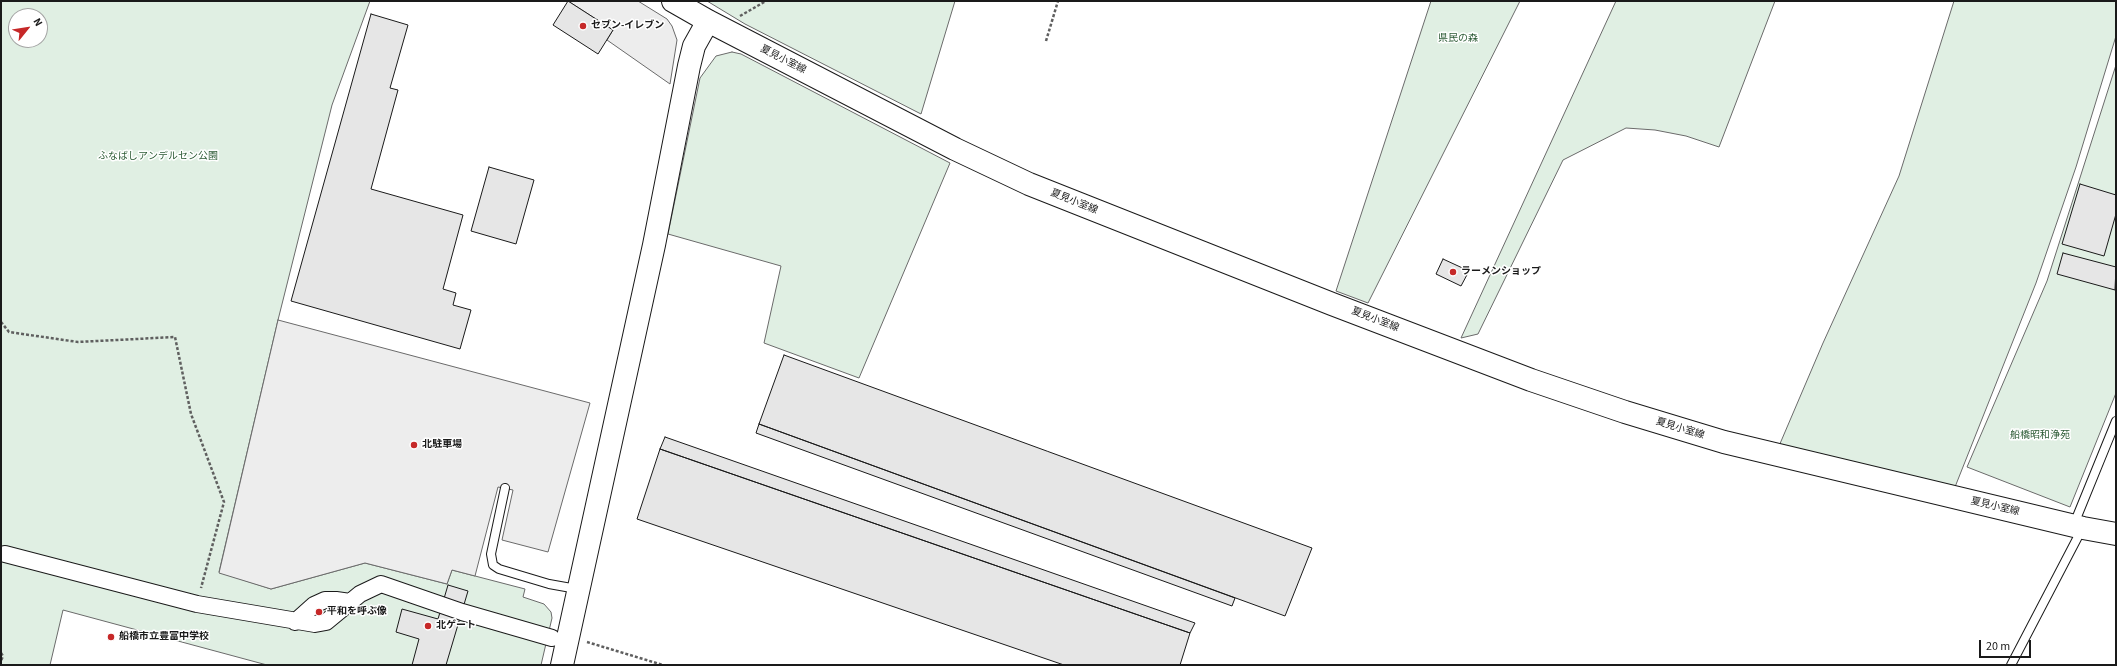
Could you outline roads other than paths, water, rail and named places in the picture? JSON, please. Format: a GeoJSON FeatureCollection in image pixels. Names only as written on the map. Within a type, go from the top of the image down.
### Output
{"type":"FeatureCollection","features":[{"type":"Feature","properties":{"kind":"main road","name":"夏見小室線"},"geometry":{"type":"LineString","coordinates":[[691,8],[955,149],[1029,184],[1332,304],[1531,380],[1625,412],[1724,442],[2078,527],[2116,534]]}},
{"type":"Feature","properties":{"kind":"main road"},"geometry":{"type":"LineString","coordinates":[[562,665],[560,637],[578,589],[656,237],[694,46],[691,8]]}},
{"type":"Feature","properties":{"kind":"street"},"geometry":{"type":"LineString","coordinates":[[5,554],[197,604],[295,622],[315,624],[326,622],[360,594],[381,584],[462,612],[560,637]]}},
{"type":"Feature","properties":{"kind":"lane"},"geometry":{"type":"LineString","coordinates":[[2011,665],[2078,527],[2116,421]]}},
{"type":"Feature","properties":{"kind":"lane"},"geometry":{"type":"LineString","coordinates":[[505,488],[491,554],[493,565],[499,569],[549,584],[578,589]]}},
{"type":"Feature","properties":{"kind":"place","name":"セブン-イレブン"},"geometry":{"type":"Point","coordinates":[583,26]}},
{"type":"Feature","properties":{"kind":"place","name":"ラーメンショップ"},"geometry":{"type":"Point","coordinates":[1453,272]}},
{"type":"Feature","properties":{"kind":"place","name":"北駐車場"},"geometry":{"type":"Point","coordinates":[414,445]}},
{"type":"Feature","properties":{"kind":"place","name":"平和を呼ぶ像"},"geometry":{"type":"Point","coordinates":[319,612]}},
{"type":"Feature","properties":{"kind":"place","name":"北ゲート"},"geometry":{"type":"Point","coordinates":[428,626]}},
{"type":"Feature","properties":{"kind":"place","name":"船橋市立豊富中学校"},"geometry":{"type":"Point","coordinates":[111,637]}},
{"type":"Feature","properties":{"kind":"park label","name":"県民の森"},"geometry":{"type":"Point","coordinates":[1458,39]}},
{"type":"Feature","properties":{"kind":"park label","name":"ふなばしアンデルセン公園"},"geometry":{"type":"Point","coordinates":[158,157]}},
{"type":"Feature","properties":{"kind":"park label","name":"船橋昭和浄苑"},"geometry":{"type":"Point","coordinates":[2040,436]}}]}
